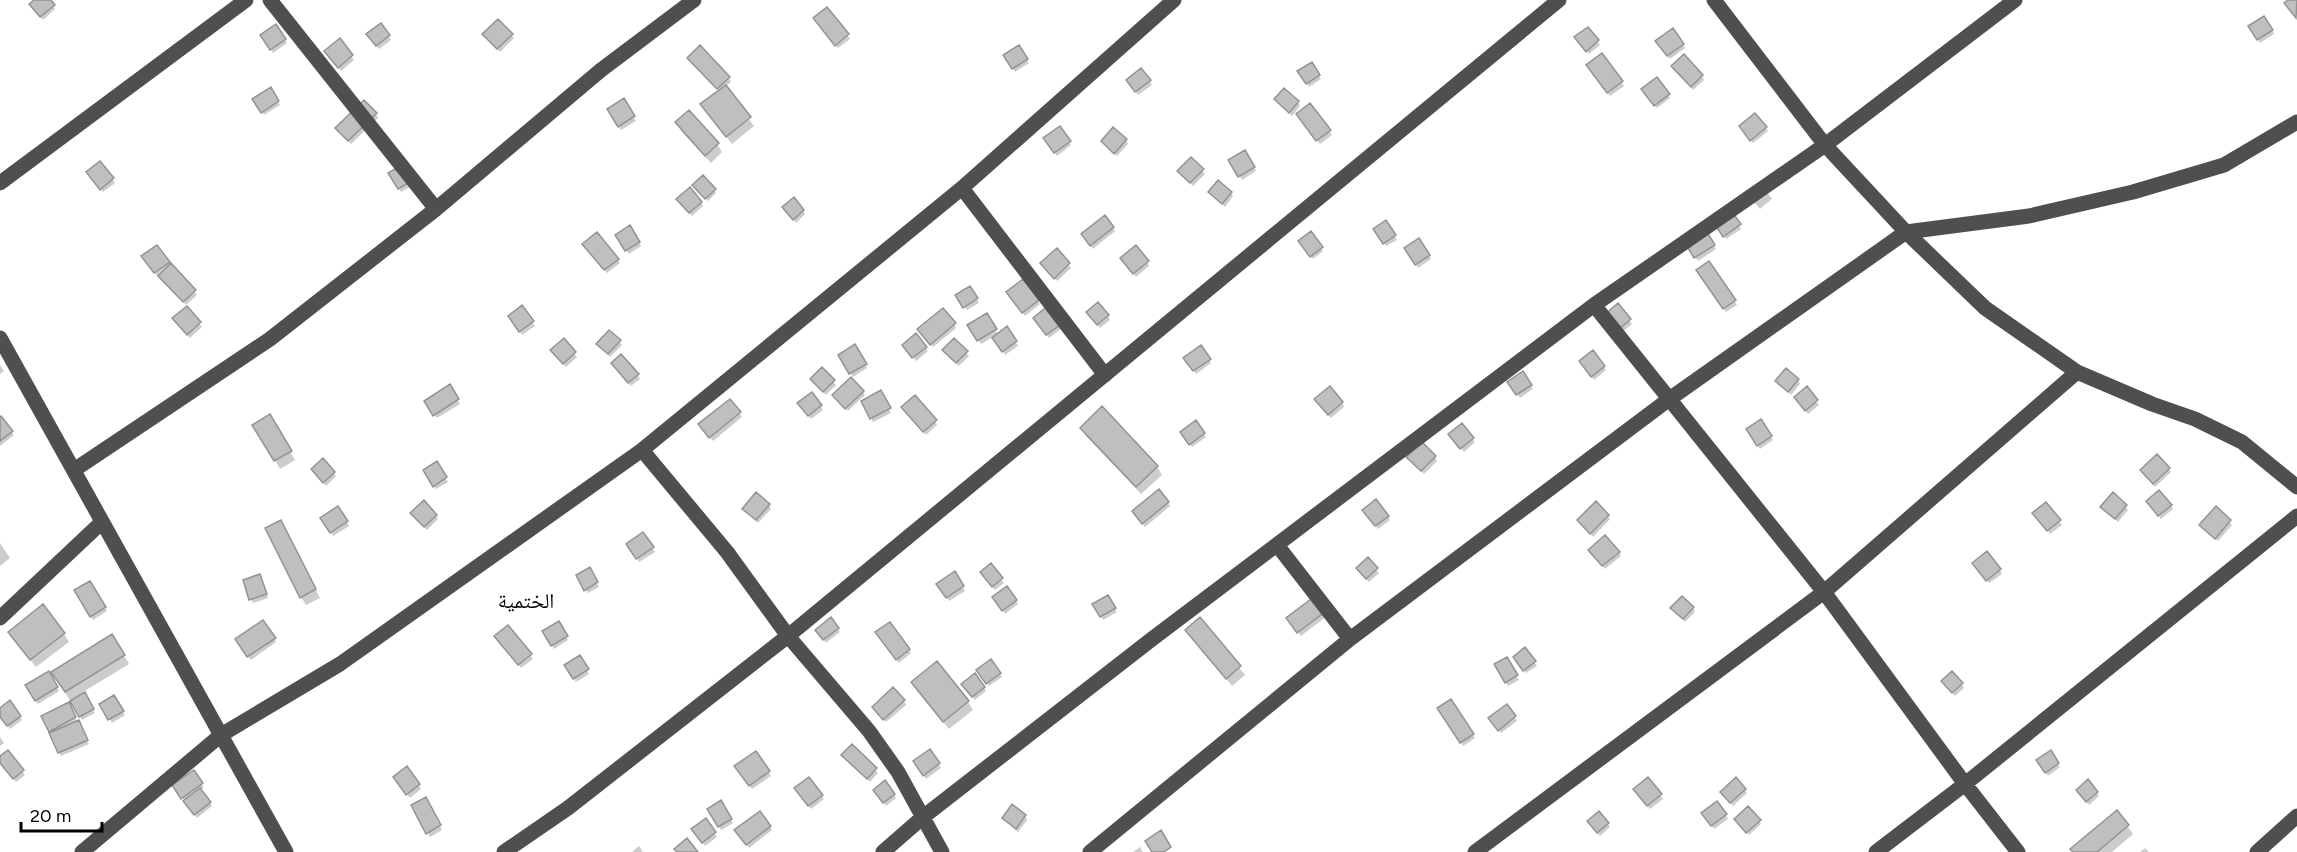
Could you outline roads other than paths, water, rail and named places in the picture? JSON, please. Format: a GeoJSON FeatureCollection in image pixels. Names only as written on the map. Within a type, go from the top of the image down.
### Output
{"type":"FeatureCollection","features":[{"type":"Feature","properties":{"kind":"street"},"geometry":{"type":"LineString","coordinates":[[0,183],[246,0]]}},
{"type":"Feature","properties":{"kind":"street"},"geometry":{"type":"LineString","coordinates":[[270,0],[436,209]]}},
{"type":"Feature","properties":{"kind":"street"},"geometry":{"type":"LineString","coordinates":[[74,470],[270,339],[436,209],[601,70],[694,0]]}},
{"type":"Feature","properties":{"kind":"street"},"geometry":{"type":"LineString","coordinates":[[82,852],[221,735],[340,664],[642,450],[962,188],[1174,0]]}},
{"type":"Feature","properties":{"kind":"street"},"geometry":{"type":"LineString","coordinates":[[504,852],[568,808],[788,636],[1559,0]]}},
{"type":"Feature","properties":{"kind":"street"},"geometry":{"type":"LineString","coordinates":[[1714,0],[1825,145],[1906,232],[1985,308],[2077,372],[2152,404],[2195,419],[2242,442],[2293,477]]}},
{"type":"Feature","properties":{"kind":"street"},"geometry":{"type":"LineString","coordinates":[[883,852],[924,817],[1277,545],[1594,305],[1825,145],[2015,0]]}},
{"type":"Feature","properties":{"kind":"street"},"geometry":{"type":"LineString","coordinates":[[1090,852],[1350,639],[1668,400],[1906,232],[2029,216],[2133,192],[2224,165],[2297,122]]}},
{"type":"Feature","properties":{"kind":"street"},"geometry":{"type":"LineString","coordinates":[[962,188],[1105,375]]}},
{"type":"Feature","properties":{"kind":"street"},"geometry":{"type":"LineString","coordinates":[[1594,305],[1824,592],[1965,784],[2018,852]]}},
{"type":"Feature","properties":{"kind":"street"},"geometry":{"type":"LineString","coordinates":[[0,338],[286,852]]}},
{"type":"Feature","properties":{"kind":"street"},"geometry":{"type":"LineString","coordinates":[[1475,852],[1824,592],[2077,372]]}},
{"type":"Feature","properties":{"kind":"street"},"geometry":{"type":"LineString","coordinates":[[642,450],[727,552],[788,636],[869,731],[898,772],[942,852]]}},
{"type":"Feature","properties":{"kind":"street"},"geometry":{"type":"LineString","coordinates":[[1876,852],[1965,784],[2297,516]]}},
{"type":"Feature","properties":{"kind":"street"},"geometry":{"type":"LineString","coordinates":[[0,618],[102,522]]}},
{"type":"Feature","properties":{"kind":"street"},"geometry":{"type":"LineString","coordinates":[[1277,545],[1350,639]]}},
{"type":"Feature","properties":{"kind":"street"},"geometry":{"type":"LineString","coordinates":[[2257,852],[2297,816]]}},
{"type":"Feature","properties":{"kind":"district","name":"الختمية"},"geometry":{"type":"Point","coordinates":[526,600]}}]}
